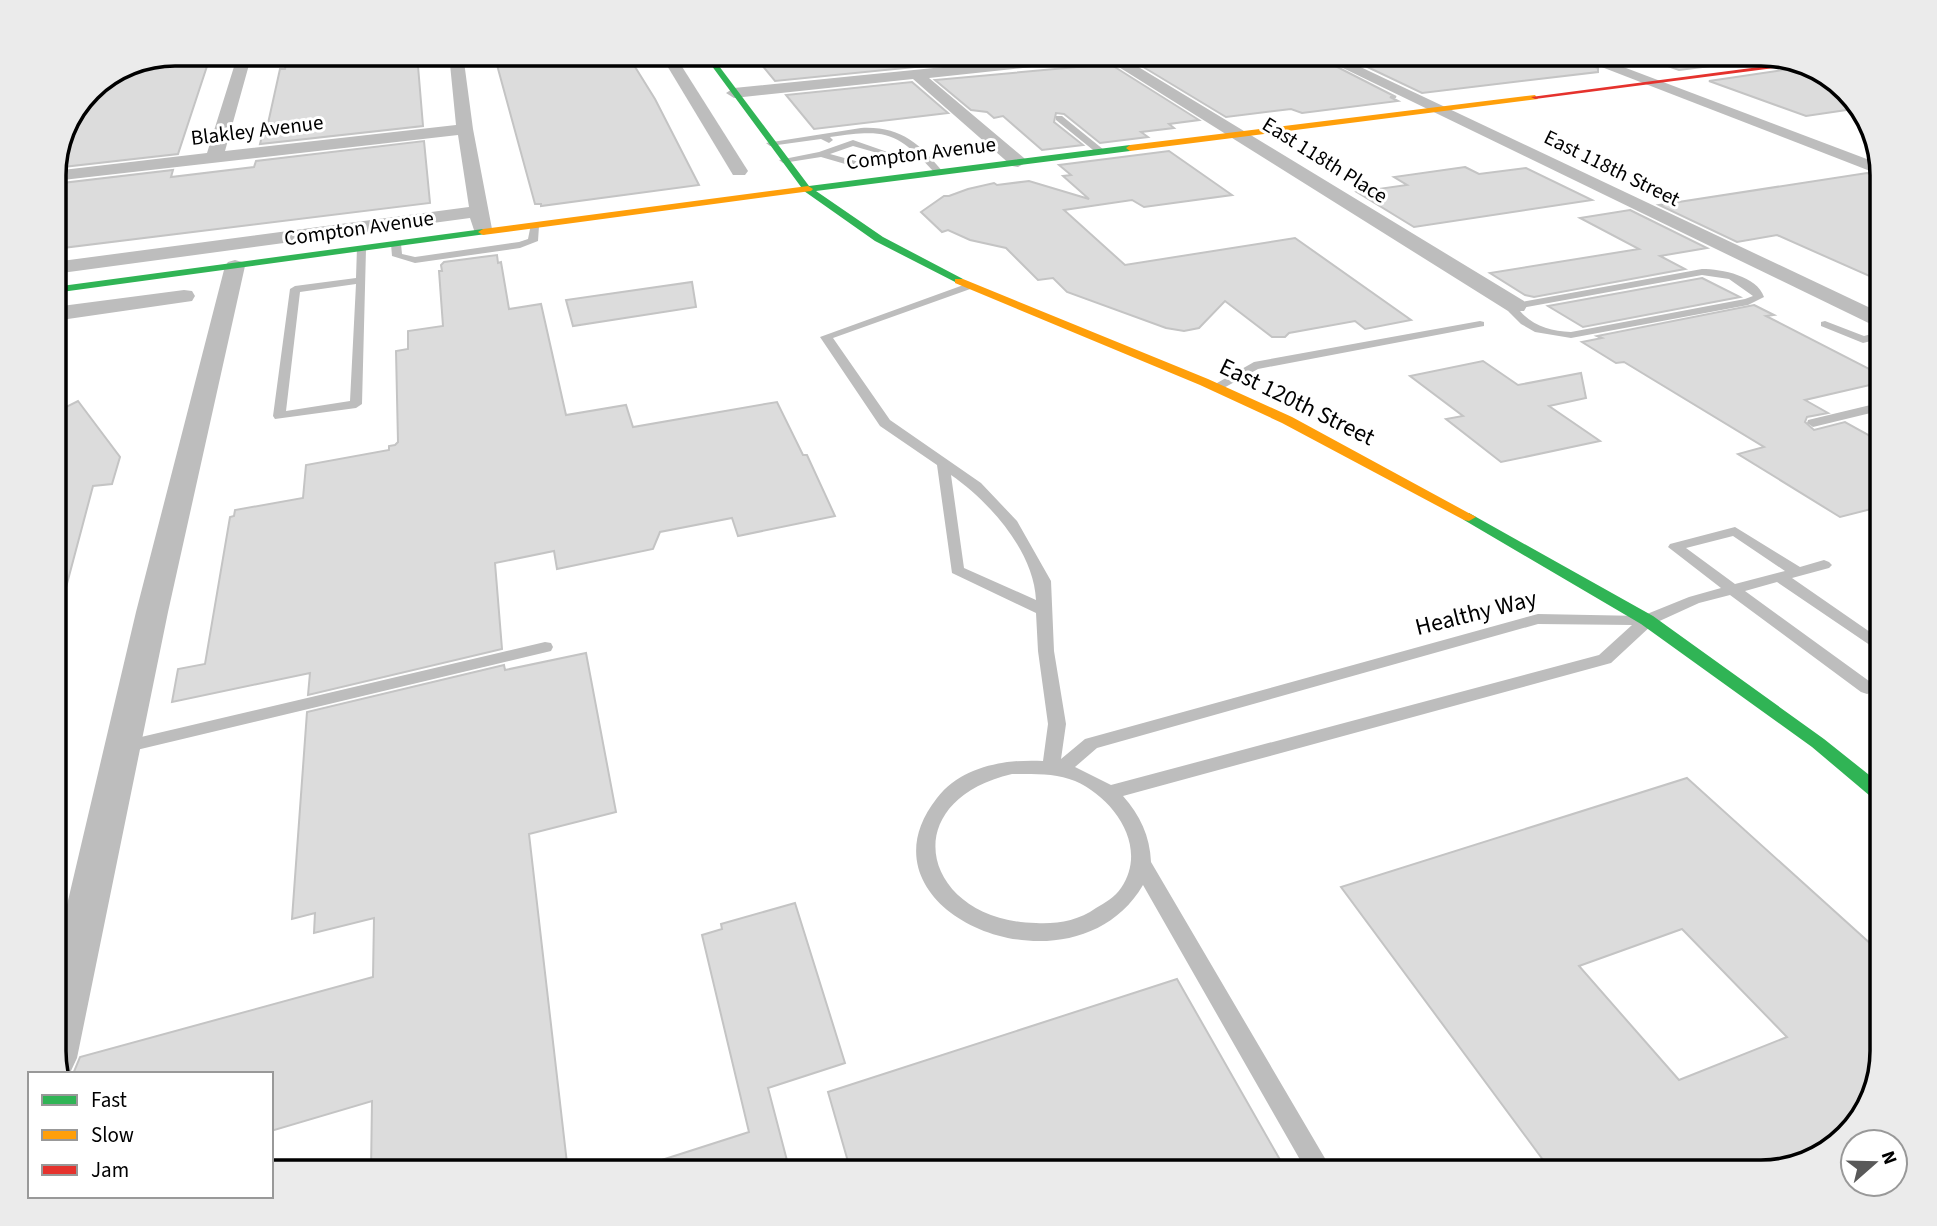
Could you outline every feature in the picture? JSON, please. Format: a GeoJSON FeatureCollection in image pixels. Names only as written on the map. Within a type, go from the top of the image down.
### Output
{"type":"FeatureCollection","features":[{"type":"Feature","properties":{"kind":"main road","name":"East 120th Street"},"geometry":{"type":"LineString","coordinates":[[715,67],[769,143],[807,189],[879,239],[929,268],[969,286],[1216,387],[1415,486],[1647,620],[1818,743],[1870,785]]}},
{"type":"Feature","properties":{"kind":"main road","name":"Compton Avenue"},"geometry":{"type":"LineString","coordinates":[[67,288],[807,189],[1770,67]]}},
{"type":"Feature","properties":{"kind":"street"},"geometry":{"type":"LineString","coordinates":[[214,158],[241,67]]}},
{"type":"Feature","properties":{"kind":"street"},"geometry":{"type":"LineString","coordinates":[[458,67],[482,233]]}},
{"type":"Feature","properties":{"kind":"street"},"geometry":{"type":"LineString","coordinates":[[675,67],[739,171]]}},
{"type":"Feature","properties":{"kind":"street"},"geometry":{"type":"LineString","coordinates":[[734,93],[994,67]]}},
{"type":"Feature","properties":{"kind":"street","name":"East 118th Place"},"geometry":{"type":"LineString","coordinates":[[1129,67],[1516,306]]}},
{"type":"Feature","properties":{"kind":"street","name":"East 118th Street"},"geometry":{"type":"LineString","coordinates":[[1348,67],[1870,317]]}},
{"type":"Feature","properties":{"kind":"street"},"geometry":{"type":"LineString","coordinates":[[1610,67],[1870,167]]}},
{"type":"Feature","properties":{"kind":"street"},"geometry":{"type":"LineString","coordinates":[[918,75],[1018,162]]}},
{"type":"Feature","properties":{"kind":"street","name":"Blakley Avenue"},"geometry":{"type":"LineString","coordinates":[[67,175],[465,129]]}},
{"type":"Feature","properties":{"kind":"street"},"geometry":{"type":"LineString","coordinates":[[67,266],[479,211]]}},
{"type":"Feature","properties":{"kind":"street"},"geometry":{"type":"LineString","coordinates":[[67,1000],[152,612],[235,266]]}},
{"type":"Feature","properties":{"kind":"street"},"geometry":{"type":"LineString","coordinates":[[67,312],[184,296]]}},
{"type":"Feature","properties":{"kind":"lane"},"geometry":{"type":"LineString","coordinates":[[1059,118],[1101,152]]}},
{"type":"Feature","properties":{"kind":"lane"},"geometry":{"type":"LineString","coordinates":[[769,143],[869,130],[892,132],[905,137],[939,172]]}},
{"type":"Feature","properties":{"kind":"lane"},"geometry":{"type":"LineString","coordinates":[[822,136],[844,149]]}},
{"type":"Feature","properties":{"kind":"lane"},"geometry":{"type":"LineString","coordinates":[[783,160],[821,155],[844,149],[853,143],[889,154],[849,164],[821,155]]}},
{"type":"Feature","properties":{"kind":"lane"},"geometry":{"type":"LineString","coordinates":[[870,160],[881,180]]}},
{"type":"Feature","properties":{"kind":"lane"},"geometry":{"type":"LineString","coordinates":[[396,244],[397,256],[415,260],[520,245],[536,238],[534,226]]}},
{"type":"Feature","properties":{"kind":"lane"},"geometry":{"type":"LineString","coordinates":[[361,249],[361,280],[356,404],[279,416],[295,289],[361,280]]}},
{"type":"Feature","properties":{"kind":"lane"},"geometry":{"type":"LineString","coordinates":[[1702,272],[1715,272],[1740,281],[1758,293],[1759,297],[1748,302],[1571,335],[1545,332],[1518,316],[1514,311],[1516,306],[1702,272]]}},
{"type":"Feature","properties":{"kind":"lane"},"geometry":{"type":"LineString","coordinates":[[969,286],[826,337],[885,423],[976,486],[1012,524],[1043,581],[1046,651],[1057,723],[1055,769]]}},
{"type":"Feature","properties":{"kind":"lane"},"geometry":{"type":"LineString","coordinates":[[1216,387],[1254,366],[1480,324]]}},
{"type":"Feature","properties":{"kind":"lane"},"geometry":{"type":"LineString","coordinates":[[1825,324],[1863,340],[1870,338]]}},
{"type":"Feature","properties":{"kind":"lane"},"geometry":{"type":"LineString","coordinates":[[1813,423],[1870,409]]}},
{"type":"Feature","properties":{"kind":"lane"},"geometry":{"type":"LineString","coordinates":[[943,463],[957,570],[1044,610]]}},
{"type":"Feature","properties":{"kind":"lane"},"geometry":{"type":"LineString","coordinates":[[1797,572],[1735,531],[1675,547],[1870,683]]}},
{"type":"Feature","properties":{"kind":"lane"},"geometry":{"type":"LineString","coordinates":[[1107,793],[1605,659],[1647,620],[1694,600],[1824,565]]}},
{"type":"Feature","properties":{"kind":"lane"},"geometry":{"type":"LineString","coordinates":[[1780,577],[1870,640]]}},
{"type":"Feature","properties":{"kind":"lane","name":"Healthy Way"},"geometry":{"type":"LineString","coordinates":[[1055,769],[1091,743],[1538,620],[1647,620]]}},
{"type":"Feature","properties":{"kind":"lane"},"geometry":{"type":"LineString","coordinates":[[124,747],[545,647]]}},
{"type":"Feature","properties":{"kind":"lane"},"geometry":{"type":"LineString","coordinates":[[1141,863],[1128,895],[1098,919],[1058,933],[1012,932],[971,917],[941,891],[926,859],[928,826],[946,798],[974,777],[1012,767],[1055,769],[1088,779],[1119,801],[1138,830],[1141,863],[1313,1159]]}},
{"type":"Feature","properties":{"kind":"building"},"geometry":{"type":"Polygon","coordinates":[[[162,67],[207,67],[178,154],[67,166],[70,148],[89,109],[121,81],[162,67]]]}},
{"type":"Feature","properties":{"kind":"building"},"geometry":{"type":"Polygon","coordinates":[[[418,67],[423,126],[260,144],[264,128],[267,128],[280,69],[418,67]]]}},
{"type":"Feature","properties":{"kind":"building"},"geometry":{"type":"Polygon","coordinates":[[[498,67],[635,67],[655,99],[699,185],[541,206],[535,204],[498,67]]]}},
{"type":"Feature","properties":{"kind":"building"},"geometry":{"type":"Polygon","coordinates":[[[764,67],[916,67],[775,81],[764,67]]]}},
{"type":"Feature","properties":{"kind":"building"},"geometry":{"type":"Polygon","coordinates":[[[1077,67],[1115,67],[1199,120],[1169,124],[1174,128],[1141,132],[1148,137],[1100,143],[1064,114],[1056,113],[1054,122],[1083,145],[1042,150],[1003,116],[994,118],[987,112],[971,110],[935,80],[1077,67]]]}},
{"type":"Feature","properties":{"kind":"building"},"geometry":{"type":"Polygon","coordinates":[[[1143,67],[1337,67],[1396,97],[1390,97],[1398,101],[1302,113],[1291,109],[1226,117],[1143,67]]]}},
{"type":"Feature","properties":{"kind":"building"},"geometry":{"type":"Polygon","coordinates":[[[1367,67],[1598,68],[1598,72],[1422,93],[1367,67]]]}},
{"type":"Feature","properties":{"kind":"building"},"geometry":{"type":"Polygon","coordinates":[[[1670,67],[1703,67],[1679,70],[1670,67]]]}},
{"type":"Feature","properties":{"kind":"building"},"geometry":{"type":"Polygon","coordinates":[[[1786,69],[1816,81],[1848,110],[1806,116],[1709,81],[1786,69]]]}},
{"type":"Feature","properties":{"kind":"building"},"geometry":{"type":"Polygon","coordinates":[[[912,82],[948,113],[814,129],[786,95],[912,82]]]}},
{"type":"Feature","properties":{"kind":"building"},"geometry":{"type":"Polygon","coordinates":[[[424,141],[430,203],[67,247],[67,182],[173,170],[171,177],[254,167],[256,161],[424,141]]]}},
{"type":"Feature","properties":{"kind":"building"},"geometry":{"type":"Polygon","coordinates":[[[1169,151],[1232,195],[1144,207],[1132,200],[1064,210],[1125,265],[1295,238],[1411,320],[1365,329],[1355,321],[1289,333],[1285,337],[1272,337],[1225,301],[1199,328],[1184,331],[1166,328],[1067,292],[1053,278],[1038,280],[1006,248],[970,240],[948,230],[942,232],[921,212],[944,196],[994,183],[997,185],[1029,181],[1089,199],[1063,176],[1071,175],[1059,165],[1169,151]]]}},
{"type":"Feature","properties":{"kind":"building"},"geometry":{"type":"Polygon","coordinates":[[[1465,167],[1479,174],[1526,168],[1592,200],[1414,227],[1357,192],[1407,185],[1394,177],[1465,167]]]}},
{"type":"Feature","properties":{"kind":"building"},"geometry":{"type":"Polygon","coordinates":[[[1870,174],[1870,276],[1777,235],[1737,242],[1659,205],[1870,174]]]}},
{"type":"Feature","properties":{"kind":"building"},"geometry":{"type":"Polygon","coordinates":[[[1630,210],[1707,248],[1660,256],[1685,269],[1534,297],[1525,295],[1490,273],[1639,249],[1580,218],[1630,210]]]}},
{"type":"Feature","properties":{"kind":"building"},"geometry":{"type":"Polygon","coordinates":[[[497,255],[498,263],[501,262],[509,309],[541,304],[566,415],[626,405],[633,427],[777,402],[803,455],[807,455],[835,516],[738,536],[732,518],[660,532],[653,549],[557,569],[554,551],[495,563],[502,649],[308,695],[310,673],[172,702],[178,669],[205,664],[230,517],[234,516],[235,510],[303,498],[306,465],[389,450],[389,446],[395,445],[398,442],[396,351],[408,349],[408,331],[443,326],[439,271],[442,271],[441,265],[444,262],[497,255]]]}},
{"type":"Feature","properties":{"kind":"building"},"geometry":{"type":"Polygon","coordinates":[[[1702,278],[1740,297],[1583,327],[1548,306],[1702,278]]]}},
{"type":"Feature","properties":{"kind":"building"},"geometry":{"type":"Polygon","coordinates":[[[692,282],[696,307],[573,326],[566,300],[692,282]]]}},
{"type":"Feature","properties":{"kind":"building"},"geometry":{"type":"Polygon","coordinates":[[[1754,305],[1774,315],[1766,316],[1870,369],[1870,385],[1805,400],[1828,413],[1807,417],[1805,422],[1814,430],[1845,422],[1870,436],[1870,509],[1840,517],[1738,454],[1764,447],[1624,362],[1616,363],[1582,342],[1602,338],[1597,336],[1754,305]]]}},
{"type":"Feature","properties":{"kind":"building"},"geometry":{"type":"Polygon","coordinates":[[[1483,361],[1518,385],[1581,373],[1586,398],[1549,406],[1600,441],[1501,462],[1446,419],[1463,416],[1410,376],[1483,361]]]}},
{"type":"Feature","properties":{"kind":"building"},"geometry":{"type":"Polygon","coordinates":[[[78,401],[120,457],[112,484],[93,486],[67,584],[67,406],[78,401]]]}},
{"type":"Feature","properties":{"kind":"building"},"geometry":{"type":"Polygon","coordinates":[[[586,653],[616,812],[529,834],[566,1159],[371,1159],[372,1101],[273,1130],[273,1072],[74,1072],[80,1057],[373,977],[374,918],[314,933],[315,913],[292,919],[307,712],[504,665],[505,670],[586,653]]]}},
{"type":"Feature","properties":{"kind":"building"},"geometry":{"type":"Polygon","coordinates":[[[1687,778],[1870,943],[1870,1064],[1856,1105],[1828,1137],[1816,1145],[1789,1156],[1761,1159],[1542,1159],[1341,887],[1687,778]],[[1682,929],[1579,966],[1679,1080],[1787,1037],[1682,929]]]}},
{"type":"Feature","properties":{"kind":"building"},"geometry":{"type":"Polygon","coordinates":[[[795,903],[845,1063],[768,1088],[787,1159],[665,1159],[749,1132],[702,935],[722,929],[721,924],[795,903]]]}},
{"type":"Feature","properties":{"kind":"building"},"geometry":{"type":"Polygon","coordinates":[[[1177,979],[1280,1159],[847,1159],[828,1092],[1177,979]]]}},
{"type":"Feature","properties":{"kind":"traffic: fast"},"geometry":{"type":"LineString","coordinates":[[716,67],[807,189],[879,239],[959,281]]}},
{"type":"Feature","properties":{"kind":"traffic: fast"},"geometry":{"type":"LineString","coordinates":[[808,189],[1130,148]]}},
{"type":"Feature","properties":{"kind":"traffic: fast"},"geometry":{"type":"LineString","coordinates":[[67,288],[483,232]]}},
{"type":"Feature","properties":{"kind":"traffic: fast"},"geometry":{"type":"LineString","coordinates":[[1469,517],[1647,620],[1818,743],[1870,785]]}},
{"type":"Feature","properties":{"kind":"traffic: slow"},"geometry":{"type":"LineString","coordinates":[[1130,148],[1535,97]]}},
{"type":"Feature","properties":{"kind":"traffic: slow"},"geometry":{"type":"LineString","coordinates":[[483,232],[808,189]]}},
{"type":"Feature","properties":{"kind":"traffic: slow"},"geometry":{"type":"LineString","coordinates":[[959,281],[1204,382],[1287,420],[1469,517]]}},
{"type":"Feature","properties":{"kind":"traffic: jam"},"geometry":{"type":"LineString","coordinates":[[1535,97],[1770,67]]}}]}
